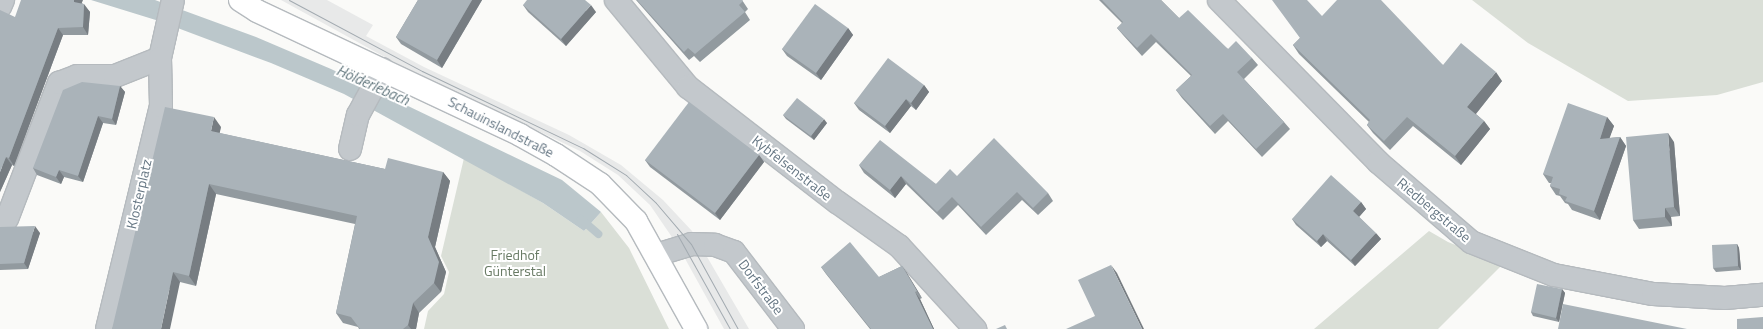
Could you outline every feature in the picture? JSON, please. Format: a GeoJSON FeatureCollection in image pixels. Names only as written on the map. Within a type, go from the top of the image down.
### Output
{"type":"FeatureCollection","features":[{"type":"Feature","properties":{"kind":"main road","name":"Schauinslandstraße"},"geometry":{"type":"LineString","coordinates":[[240,0],[257,11],[378,76],[520,135],[571,164],[600,184],[636,221],[696,329]]}},
{"type":"Feature","properties":{"kind":"street"},"geometry":{"type":"LineString","coordinates":[[0,7],[3,0]]}},
{"type":"Feature","properties":{"kind":"street","name":"Klosterplatz"},"geometry":{"type":"LineString","coordinates":[[107,329],[161,106],[162,48],[173,0]]}},
{"type":"Feature","properties":{"kind":"street","name":"Kybfelsenstraße"},"geometry":{"type":"LineString","coordinates":[[616,0],[688,87],[837,202],[899,246],[975,329]]}},
{"type":"Feature","properties":{"kind":"street","name":"Riedbergstraße"},"geometry":{"type":"LineString","coordinates":[[1219,0],[1378,162],[1471,242],[1554,275],[1653,294],[1725,298],[1763,295]]}},
{"type":"Feature","properties":{"kind":"street"},"geometry":{"type":"LineString","coordinates":[[7,219],[59,83],[77,76],[115,76],[162,48]]}},
{"type":"Feature","properties":{"kind":"street"},"geometry":{"type":"LineString","coordinates":[[350,149],[358,115],[378,76]]}},
{"type":"Feature","properties":{"kind":"street","name":"Dorfstraße"},"geometry":{"type":"LineString","coordinates":[[656,255],[691,244],[715,245],[734,252],[793,329]]}},
{"type":"Feature","properties":{"kind":"shaded area"},"geometry":{"type":"Polygon","coordinates":[[[91,0],[155,0],[256,37],[331,69],[562,180],[601,212],[584,231],[543,203],[344,94],[271,63],[159,21],[91,0]]]}},
{"type":"Feature","properties":{"kind":"shaded area"},"geometry":{"type":"Polygon","coordinates":[[[281,0],[327,0],[373,25],[366,36],[424,67],[569,135],[621,165],[663,200],[692,231],[749,329],[724,329],[678,246],[650,205],[618,175],[580,151],[392,61],[281,0]]]}},
{"type":"Feature","properties":{"kind":"green space"},"geometry":{"type":"Polygon","coordinates":[[[1472,0],[1763,0],[1763,82],[1717,95],[1628,101],[1528,43],[1472,0]]]}},
{"type":"Feature","properties":{"kind":"green space","name":"Friedhof Günterstal"},"geometry":{"type":"Polygon","coordinates":[[[464,158],[543,203],[584,231],[601,212],[629,248],[669,329],[424,329],[428,311],[444,294],[449,272],[441,256],[464,158]]]}},
{"type":"Feature","properties":{"kind":"green space"},"geometry":{"type":"Polygon","coordinates":[[[1429,231],[1448,242],[1503,264],[1438,329],[1314,329],[1429,231]]]}},
{"type":"Feature","properties":{"kind":"building"},"geometry":{"type":"Polygon","coordinates":[[[21,0],[74,0],[74,2],[84,4],[83,27],[58,28],[9,158],[6,157],[0,172],[0,10],[15,17],[21,0]]]}},
{"type":"Feature","properties":{"kind":"building"},"geometry":{"type":"Polygon","coordinates":[[[418,0],[472,0],[437,60],[396,37],[418,0]]]}},
{"type":"Feature","properties":{"kind":"building"},"geometry":{"type":"Polygon","coordinates":[[[527,0],[585,0],[591,5],[561,39],[523,5],[527,0]]]}},
{"type":"Feature","properties":{"kind":"building"},"geometry":{"type":"Polygon","coordinates":[[[637,0],[742,0],[743,1],[739,5],[745,12],[695,54],[688,48],[684,52],[637,0]]]}},
{"type":"Feature","properties":{"kind":"building"},"geometry":{"type":"Polygon","coordinates":[[[1102,0],[1161,0],[1179,18],[1188,10],[1228,49],[1236,41],[1252,58],[1237,72],[1284,122],[1256,149],[1223,114],[1210,126],[1176,90],[1192,75],[1151,34],[1137,48],[1117,28],[1123,22],[1102,0]]]}},
{"type":"Feature","properties":{"kind":"building"},"geometry":{"type":"Polygon","coordinates":[[[1272,0],[1307,0],[1322,16],[1337,0],[1381,0],[1443,65],[1461,43],[1496,72],[1467,107],[1484,121],[1455,156],[1407,117],[1384,141],[1367,125],[1370,120],[1293,45],[1300,38],[1272,0]]]}},
{"type":"Feature","properties":{"kind":"building"},"geometry":{"type":"Polygon","coordinates":[[[815,4],[848,28],[816,73],[782,49],[815,4]]]}},
{"type":"Feature","properties":{"kind":"building"},"geometry":{"type":"Polygon","coordinates":[[[888,58],[924,85],[911,103],[906,99],[885,126],[854,103],[888,58]]]}},
{"type":"Feature","properties":{"kind":"building"},"geometry":{"type":"Polygon","coordinates":[[[82,82],[120,86],[112,119],[98,116],[78,176],[59,170],[56,177],[33,168],[63,90],[82,82]]]}},
{"type":"Feature","properties":{"kind":"building"},"geometry":{"type":"Polygon","coordinates":[[[797,98],[824,119],[811,136],[783,115],[797,98]]]}},
{"type":"Feature","properties":{"kind":"building"},"geometry":{"type":"Polygon","coordinates":[[[689,102],[759,155],[715,213],[645,160],[689,102]]]}},
{"type":"Feature","properties":{"kind":"building"},"geometry":{"type":"Polygon","coordinates":[[[1568,103],[1607,117],[1600,139],[1620,137],[1594,211],[1565,201],[1567,197],[1559,194],[1560,189],[1550,186],[1553,177],[1543,174],[1568,103]]]}},
{"type":"Feature","properties":{"kind":"building"},"geometry":{"type":"Polygon","coordinates":[[[165,107],[214,117],[211,131],[385,169],[388,158],[443,172],[428,237],[439,262],[434,283],[413,303],[408,325],[403,329],[360,329],[351,317],[336,313],[357,216],[209,184],[189,276],[173,272],[161,329],[112,329],[165,107]]]}},
{"type":"Feature","properties":{"kind":"building"},"geometry":{"type":"Polygon","coordinates":[[[1668,133],[1674,207],[1665,208],[1665,217],[1633,220],[1626,137],[1668,133]]]}},
{"type":"Feature","properties":{"kind":"building"},"geometry":{"type":"Polygon","coordinates":[[[994,138],[1048,193],[1033,208],[1017,192],[981,227],[952,197],[937,212],[901,176],[890,190],[859,165],[880,140],[936,184],[950,169],[957,176],[994,138]]]}},
{"type":"Feature","properties":{"kind":"building"},"geometry":{"type":"Polygon","coordinates":[[[1331,175],[1361,202],[1353,211],[1376,233],[1351,260],[1323,234],[1317,241],[1292,219],[1331,175]]]}},
{"type":"Feature","properties":{"kind":"building"},"geometry":{"type":"Polygon","coordinates":[[[35,226],[24,263],[0,264],[0,227],[35,226]]]}},
{"type":"Feature","properties":{"kind":"building"},"geometry":{"type":"Polygon","coordinates":[[[850,242],[879,277],[902,266],[917,291],[915,292],[933,329],[871,329],[821,267],[850,242]]]}},
{"type":"Feature","properties":{"kind":"building"},"geometry":{"type":"Polygon","coordinates":[[[1737,244],[1738,266],[1713,268],[1712,245],[1737,244]]]}},
{"type":"Feature","properties":{"kind":"building"},"geometry":{"type":"Polygon","coordinates":[[[1111,265],[1142,329],[1066,329],[1095,316],[1078,280],[1111,265]]]}},
{"type":"Feature","properties":{"kind":"building"},"geometry":{"type":"Polygon","coordinates":[[[1537,284],[1562,289],[1556,318],[1531,312],[1537,284]]]}},
{"type":"Feature","properties":{"kind":"building"},"geometry":{"type":"Polygon","coordinates":[[[1563,304],[1687,329],[1558,329],[1563,304]]]}},
{"type":"Feature","properties":{"kind":"building"},"geometry":{"type":"Polygon","coordinates":[[[1763,317],[1763,329],[1737,329],[1737,319],[1763,317]]]}},
{"type":"Feature","properties":{"kind":"building"},"geometry":{"type":"Polygon","coordinates":[[[1005,325],[1007,329],[996,329],[1005,325]]]}},
{"type":"Feature","properties":{"kind":"waterway","name":"Hölderlebach"},"geometry":{"type":"LineString","coordinates":[[581,219],[598,234]]}},
{"type":"Feature","properties":{"kind":"tram line"},"geometry":{"type":"LineString","coordinates":[[289,0],[422,71],[583,148],[626,175],[656,203],[691,244],[738,329]]}},
{"type":"Feature","properties":{"kind":"tram line"},"geometry":{"type":"LineString","coordinates":[[677,234],[730,329]]}}]}
